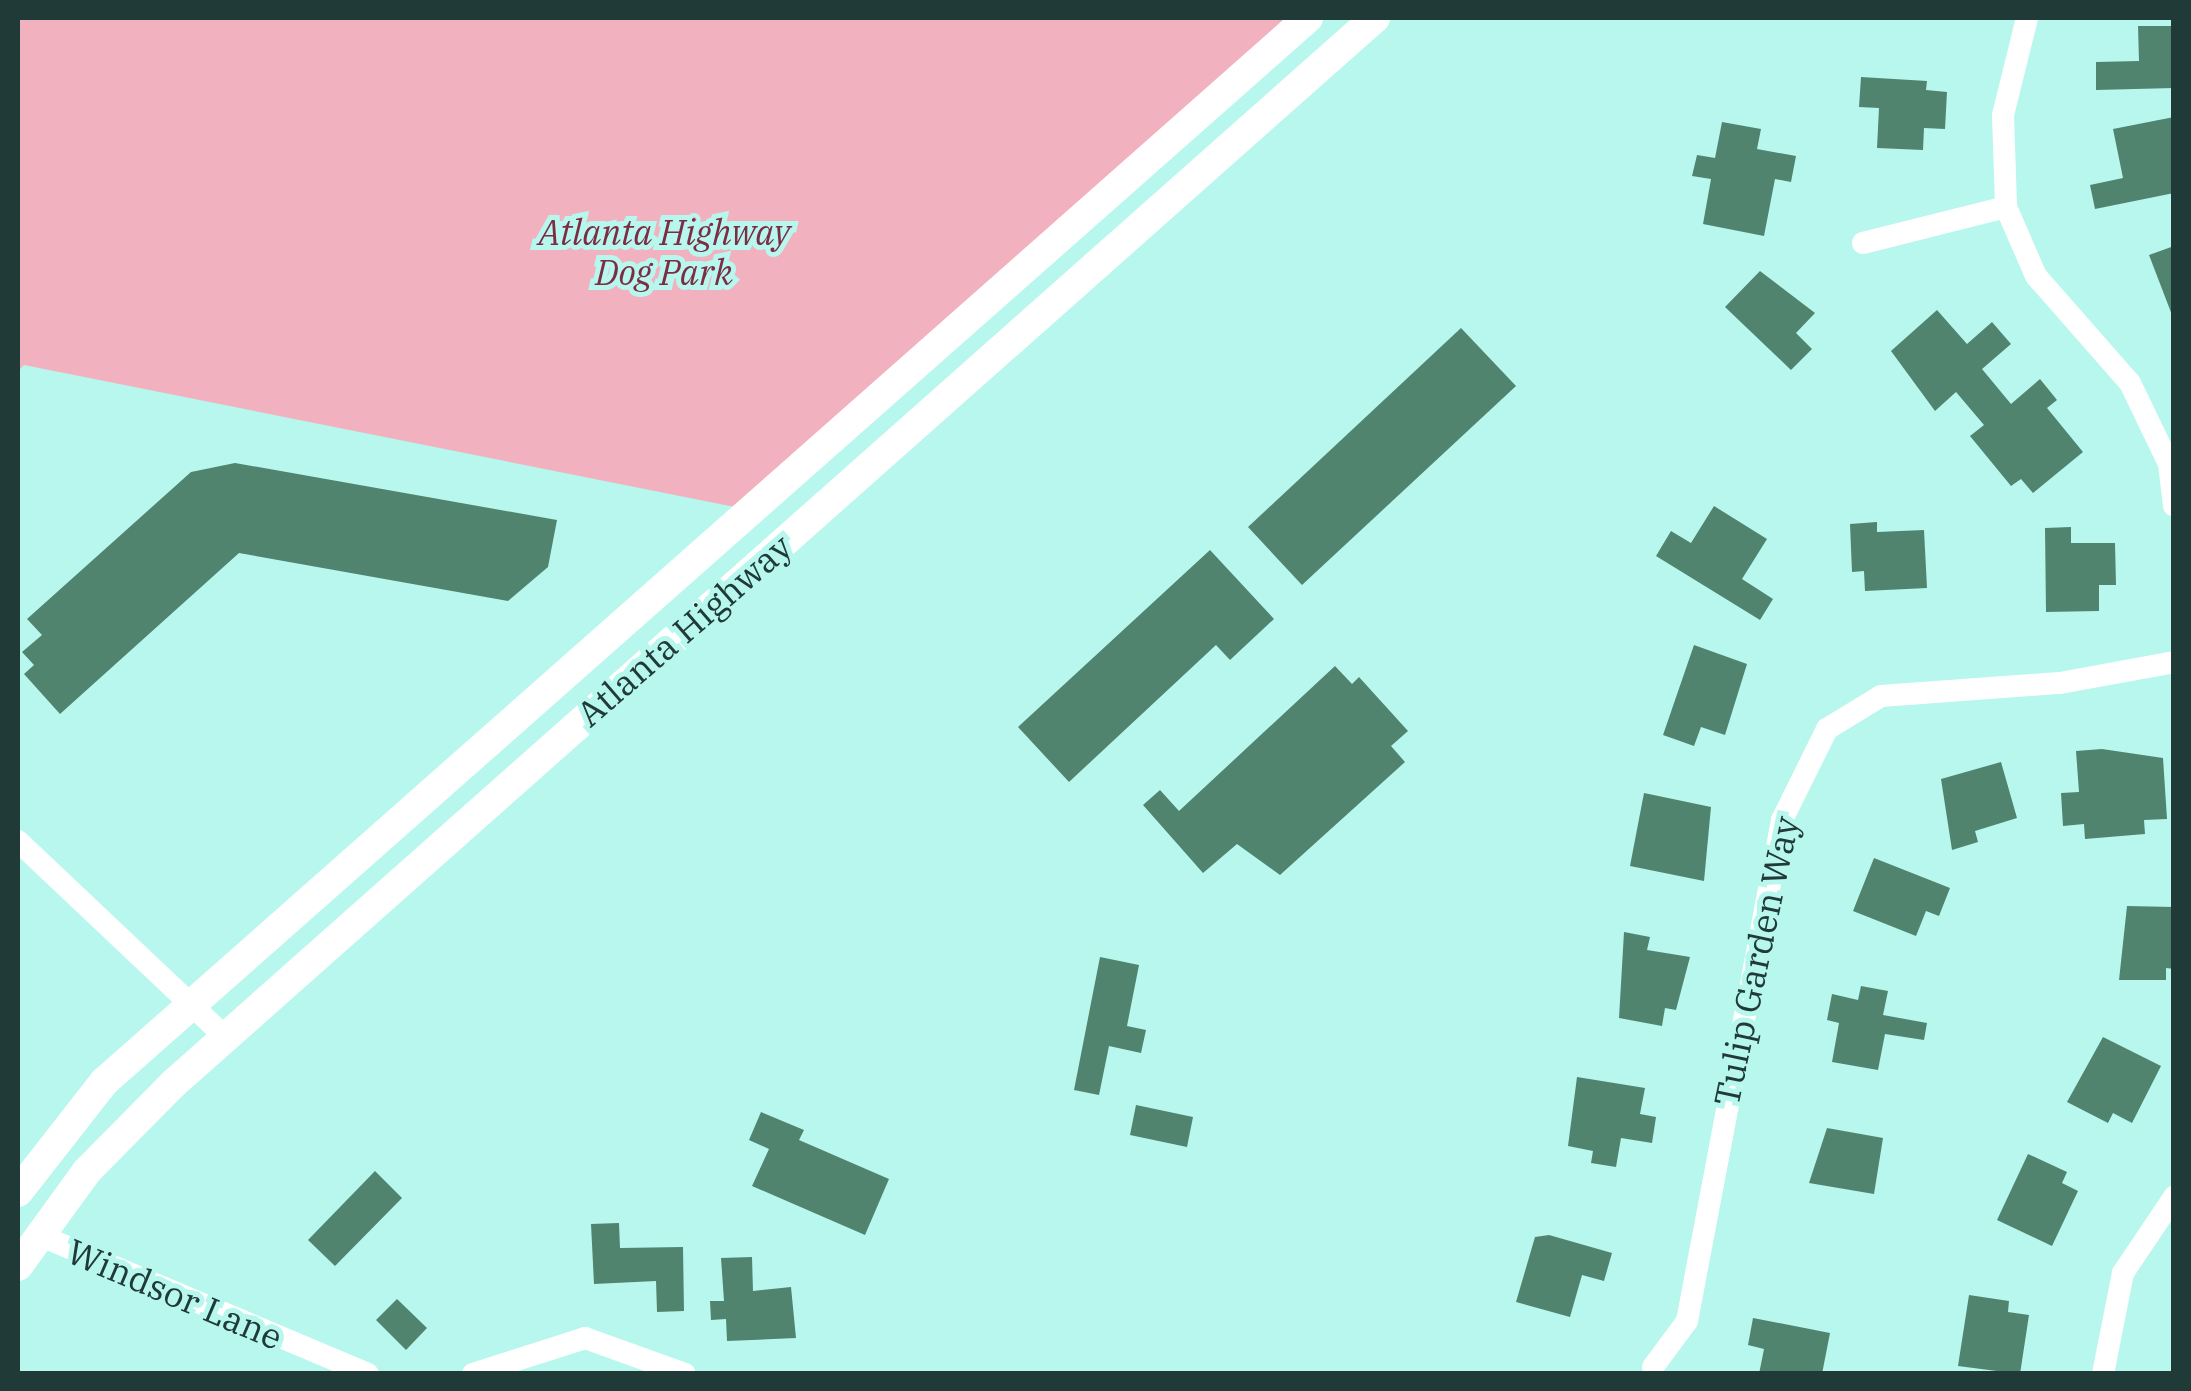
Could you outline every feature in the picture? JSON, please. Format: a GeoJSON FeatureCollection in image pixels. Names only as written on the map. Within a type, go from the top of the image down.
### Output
{"type":"FeatureCollection","features":[{"type":"Feature","properties":{"kind":"main road","name":"Atlanta Highway"},"geometry":{"type":"LineString","coordinates":[[18,1192],[104,1082],[1308,18]]}},
{"type":"Feature","properties":{"kind":"main road","name":"Atlanta Highway"},"geometry":{"type":"LineString","coordinates":[[18,1266],[88,1171],[226,1038],[1375,18]]}},
{"type":"Feature","properties":{"kind":"street"},"geometry":{"type":"LineString","coordinates":[[2027,18],[2003,115],[2006,207],[2036,276],[2130,383],[2170,464],[2174,506]]}},
{"type":"Feature","properties":{"kind":"street"},"geometry":{"type":"LineString","coordinates":[[1863,243],[2006,207]]}},
{"type":"Feature","properties":{"kind":"street","name":"Tulip Garden Way"},"geometry":{"type":"LineString","coordinates":[[1653,1366],[1688,1321],[1782,820],[1827,729],[1881,696],[2060,683],[2174,662]]}},
{"type":"Feature","properties":{"kind":"street"},"geometry":{"type":"LineString","coordinates":[[18,841],[188,1009],[226,1038]]}},
{"type":"Feature","properties":{"kind":"street"},"geometry":{"type":"LineString","coordinates":[[2103,1374],[2123,1273],[2174,1197]]}},
{"type":"Feature","properties":{"kind":"street","name":"Windsor Lane"},"geometry":{"type":"LineString","coordinates":[[39,1235],[368,1374]]}},
{"type":"Feature","properties":{"kind":"street"},"geometry":{"type":"LineString","coordinates":[[473,1374],[586,1338],[685,1374]]}},
{"type":"Feature","properties":{"kind":"green space","name":"Atlanta Highway Dog Park"},"geometry":{"type":"Polygon","coordinates":[[[18,18],[1291,18],[740,508],[24,365],[18,371],[18,18]]]}},
{"type":"Feature","properties":{"kind":"building"},"geometry":{"type":"Polygon","coordinates":[[[2138,26],[2174,26],[2174,88],[2096,90],[2096,62],[2139,61],[2138,26]]]}},
{"type":"Feature","properties":{"kind":"building"},"geometry":{"type":"Polygon","coordinates":[[[1861,77],[1927,81],[1926,90],[1947,92],[1945,129],[1924,128],[1923,150],[1877,148],[1879,108],[1859,107],[1861,77]]]}},
{"type":"Feature","properties":{"kind":"building"},"geometry":{"type":"Polygon","coordinates":[[[2174,117],[2174,193],[2095,209],[2090,185],[2123,178],[2113,129],[2174,117]]]}},
{"type":"Feature","properties":{"kind":"building"},"geometry":{"type":"Polygon","coordinates":[[[1722,122],[1761,129],[1757,149],[1796,156],[1791,182],[1775,179],[1764,236],[1703,224],[1711,179],[1692,176],[1697,155],[1715,158],[1722,122]]]}},
{"type":"Feature","properties":{"kind":"building"},"geometry":{"type":"Polygon","coordinates":[[[2174,246],[2174,314],[2172,315],[2149,255],[2174,246]]]}},
{"type":"Feature","properties":{"kind":"building"},"geometry":{"type":"Polygon","coordinates":[[[1760,271],[1815,313],[1796,333],[1812,349],[1791,370],[1725,307],[1760,271]]]}},
{"type":"Feature","properties":{"kind":"building"},"geometry":{"type":"Polygon","coordinates":[[[1937,310],[1967,344],[1992,322],[2011,344],[1982,369],[2011,404],[2040,379],[2057,400],[2047,408],[2083,452],[2033,493],[2021,479],[2011,486],[1970,436],[1984,425],[1956,392],[1935,411],[1891,351],[1937,310]]]}},
{"type":"Feature","properties":{"kind":"building"},"geometry":{"type":"Polygon","coordinates":[[[1461,328],[1516,386],[1302,585],[1248,527],[1461,328]]]}},
{"type":"Feature","properties":{"kind":"building"},"geometry":{"type":"Polygon","coordinates":[[[235,463],[557,520],[548,567],[508,601],[239,553],[60,714],[24,674],[34,665],[22,652],[42,635],[27,619],[191,472],[235,463]]]}},
{"type":"Feature","properties":{"kind":"building"},"geometry":{"type":"Polygon","coordinates":[[[1714,506],[1767,539],[1742,579],[1773,599],[1760,620],[1656,556],[1671,531],[1691,543],[1714,506]]]}},
{"type":"Feature","properties":{"kind":"building"},"geometry":{"type":"Polygon","coordinates":[[[1877,522],[1877,532],[1924,530],[1927,588],[1865,591],[1864,571],[1852,572],[1850,524],[1877,522]]]}},
{"type":"Feature","properties":{"kind":"building"},"geometry":{"type":"Polygon","coordinates":[[[2071,527],[2071,543],[2115,543],[2116,585],[2099,585],[2099,611],[2046,612],[2045,528],[2071,527]]]}},
{"type":"Feature","properties":{"kind":"building"},"geometry":{"type":"Polygon","coordinates":[[[1210,550],[1274,619],[1230,660],[1216,645],[1069,782],[1018,727],[1210,550]]]}},
{"type":"Feature","properties":{"kind":"building"},"geometry":{"type":"Polygon","coordinates":[[[1694,645],[1747,664],[1725,735],[1701,727],[1694,746],[1663,735],[1694,645]]]}},
{"type":"Feature","properties":{"kind":"building"},"geometry":{"type":"Polygon","coordinates":[[[1335,666],[1352,684],[1359,677],[1408,731],[1391,746],[1405,762],[1280,875],[1237,844],[1203,873],[1143,805],[1160,790],[1179,811],[1335,666]]]}},
{"type":"Feature","properties":{"kind":"building"},"geometry":{"type":"Polygon","coordinates":[[[2102,749],[2163,758],[2167,819],[2144,820],[2145,834],[2085,839],[2084,824],[2063,826],[2061,793],[2079,792],[2076,751],[2102,749]]]}},
{"type":"Feature","properties":{"kind":"building"},"geometry":{"type":"Polygon","coordinates":[[[2001,762],[2017,818],[1975,831],[1978,842],[1952,850],[1941,779],[2001,762]]]}},
{"type":"Feature","properties":{"kind":"building"},"geometry":{"type":"Polygon","coordinates":[[[1644,793],[1711,807],[1704,881],[1630,866],[1644,793]]]}},
{"type":"Feature","properties":{"kind":"building"},"geometry":{"type":"Polygon","coordinates":[[[1874,858],[1950,888],[1939,916],[1926,911],[1916,936],[1853,911],[1874,858]]]}},
{"type":"Feature","properties":{"kind":"building"},"geometry":{"type":"Polygon","coordinates":[[[2127,906],[2174,907],[2174,969],[2166,968],[2166,980],[2119,980],[2127,906]]]}},
{"type":"Feature","properties":{"kind":"building"},"geometry":{"type":"Polygon","coordinates":[[[1624,932],[1650,937],[1647,950],[1690,957],[1676,1010],[1665,1008],[1662,1026],[1619,1018],[1624,932]]]}},
{"type":"Feature","properties":{"kind":"building"},"geometry":{"type":"Polygon","coordinates":[[[1100,957],[1139,965],[1127,1026],[1146,1030],[1141,1053],[1109,1046],[1099,1095],[1074,1090],[1100,957]]]}},
{"type":"Feature","properties":{"kind":"building"},"geometry":{"type":"Polygon","coordinates":[[[1861,986],[1888,991],[1883,1015],[1927,1023],[1924,1040],[1885,1034],[1878,1070],[1832,1062],[1839,1023],[1827,1020],[1832,994],[1858,1000],[1861,986]]]}},
{"type":"Feature","properties":{"kind":"building"},"geometry":{"type":"Polygon","coordinates":[[[2103,1037],[2161,1066],[2132,1123],[2113,1113],[2108,1123],[2067,1102],[2103,1037]]]}},
{"type":"Feature","properties":{"kind":"building"},"geometry":{"type":"Polygon","coordinates":[[[1577,1077],[1645,1088],[1640,1114],[1656,1117],[1652,1143],[1621,1138],[1616,1167],[1591,1163],[1593,1151],[1568,1146],[1577,1077]]]}},
{"type":"Feature","properties":{"kind":"building"},"geometry":{"type":"Polygon","coordinates":[[[1136,1105],[1193,1117],[1187,1147],[1130,1135],[1136,1105]]]}},
{"type":"Feature","properties":{"kind":"building"},"geometry":{"type":"Polygon","coordinates":[[[761,1112],[804,1130],[799,1140],[889,1179],[865,1235],[752,1186],[769,1149],[749,1140],[761,1112]]]}},
{"type":"Feature","properties":{"kind":"building"},"geometry":{"type":"Polygon","coordinates":[[[1827,1128],[1883,1138],[1874,1194],[1809,1183],[1827,1128]]]}},
{"type":"Feature","properties":{"kind":"building"},"geometry":{"type":"Polygon","coordinates":[[[2028,1154],[2067,1172],[2062,1183],[2078,1191],[2052,1246],[1997,1220],[2028,1154]]]}},
{"type":"Feature","properties":{"kind":"building"},"geometry":{"type":"Polygon","coordinates":[[[375,1171],[402,1198],[335,1266],[308,1240],[375,1171]]]}},
{"type":"Feature","properties":{"kind":"building"},"geometry":{"type":"Polygon","coordinates":[[[619,1223],[620,1248],[683,1247],[684,1311],[657,1312],[656,1281],[594,1284],[591,1224],[619,1223]]]}},
{"type":"Feature","properties":{"kind":"building"},"geometry":{"type":"Polygon","coordinates":[[[1549,1235],[1612,1253],[1604,1281],[1582,1275],[1570,1317],[1516,1302],[1535,1237],[1549,1235]]]}},
{"type":"Feature","properties":{"kind":"building"},"geometry":{"type":"Polygon","coordinates":[[[752,1257],[753,1291],[791,1287],[796,1338],[727,1341],[726,1319],[711,1320],[710,1301],[724,1301],[721,1258],[752,1257]]]}},
{"type":"Feature","properties":{"kind":"building"},"geometry":{"type":"Polygon","coordinates":[[[1969,1295],[2009,1301],[2008,1312],[2029,1315],[2020,1374],[1958,1366],[1969,1295]]]}},
{"type":"Feature","properties":{"kind":"building"},"geometry":{"type":"Polygon","coordinates":[[[397,1299],[427,1328],[406,1350],[376,1320],[397,1299]]]}},
{"type":"Feature","properties":{"kind":"building"},"geometry":{"type":"Polygon","coordinates":[[[1753,1318],[1830,1333],[1822,1374],[1759,1374],[1764,1349],[1748,1345],[1753,1318]]]}}]}
